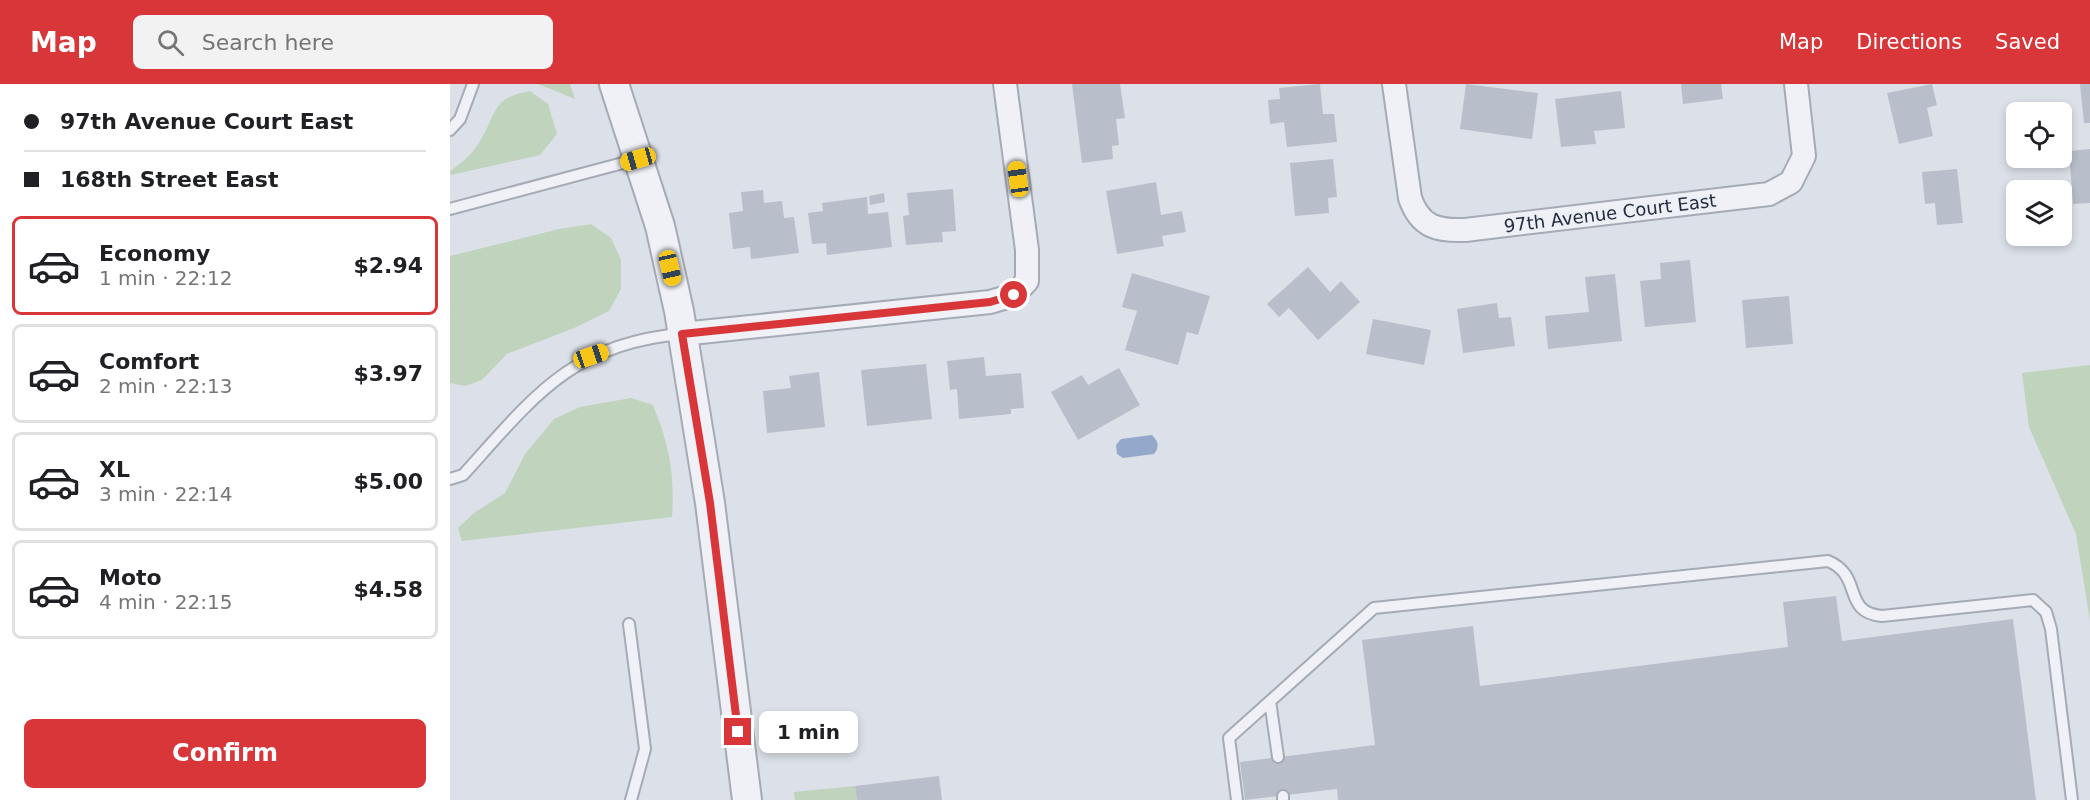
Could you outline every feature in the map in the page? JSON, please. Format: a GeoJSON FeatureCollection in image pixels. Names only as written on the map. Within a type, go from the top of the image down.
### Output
{"type":"FeatureCollection","features":[{"type":"Feature","properties":{"kind":"street"},"geometry":{"type":"LineString","coordinates":[[615,84],[660,226],[682,334],[710,503],[747,800]]}},
{"type":"Feature","properties":{"kind":"street"},"geometry":{"type":"LineString","coordinates":[[682,334],[990,302],[1014,295],[1027,281],[1027,250],[1005,84]]}},
{"type":"Feature","properties":{"kind":"street","name":"97th Avenue Court East"},"geometry":{"type":"LineString","coordinates":[[1394,84],[1410,198],[1415,213],[1427,223],[1443,231],[1769,194],[1791,182],[1804,156],[1796,84]]}},
{"type":"Feature","properties":{"kind":"lane"},"geometry":{"type":"LineString","coordinates":[[450,130],[460,119],[473,84]]}},
{"type":"Feature","properties":{"kind":"lane"},"geometry":{"type":"LineString","coordinates":[[450,209],[638,159]]}},
{"type":"Feature","properties":{"kind":"lane"},"geometry":{"type":"LineString","coordinates":[[450,479],[463,475],[542,389],[591,356],[652,336],[682,334]]}},
{"type":"Feature","properties":{"kind":"lane"},"geometry":{"type":"LineString","coordinates":[[1237,800],[1229,738],[1374,608],[1828,561],[1840,566],[1848,576],[1853,596],[1860,608],[1868,615],[1882,616],[2033,600],[2046,612],[2051,629],[2072,800]]}},
{"type":"Feature","properties":{"kind":"lane"},"geometry":{"type":"LineString","coordinates":[[629,624],[645,750],[631,800]]}},
{"type":"Feature","properties":{"kind":"lane"},"geometry":{"type":"LineString","coordinates":[[1270,701],[1278,757]]}},
{"type":"Feature","properties":{"kind":"green space"},"geometry":{"type":"Polygon","coordinates":[[[538,84],[570,84],[575,99],[538,84]]]}},
{"type":"Feature","properties":{"kind":"green space"},"geometry":{"type":"Polygon","coordinates":[[[530,91],[548,104],[557,134],[540,155],[451,175],[450,171],[477,146],[502,102],[517,94],[530,91]]]}},
{"type":"Feature","properties":{"kind":"green space"},"geometry":{"type":"Polygon","coordinates":[[[591,224],[611,238],[621,260],[621,289],[609,311],[574,328],[507,354],[482,380],[465,386],[450,383],[450,256],[559,229],[591,224]]]}},
{"type":"Feature","properties":{"kind":"green space"},"geometry":{"type":"Polygon","coordinates":[[[2090,365],[2090,621],[2076,534],[2029,427],[2022,373],[2090,365]]]}},
{"type":"Feature","properties":{"kind":"green space"},"geometry":{"type":"Polygon","coordinates":[[[631,398],[653,405],[659,419],[672,473],[672,517],[462,541],[458,528],[474,513],[505,493],[525,454],[554,419],[580,407],[631,398]]]}},
{"type":"Feature","properties":{"kind":"green space"},"geometry":{"type":"Polygon","coordinates":[[[855,786],[857,800],[795,800],[794,792],[855,786]]]}},
{"type":"Feature","properties":{"kind":"water"},"geometry":{"type":"Polygon","coordinates":[[[1152,435],[1158,444],[1154,454],[1123,458],[1117,454],[1116,445],[1121,439],[1152,435]]]}},
{"type":"Feature","properties":{"kind":"building"},"geometry":{"type":"Polygon","coordinates":[[[1072,84],[1120,84],[1125,118],[1116,119],[1119,145],[1112,146],[1113,159],[1082,163],[1072,84]]]}},
{"type":"Feature","properties":{"kind":"building"},"geometry":{"type":"Polygon","coordinates":[[[1320,84],[1323,114],[1334,114],[1337,142],[1287,147],[1284,122],[1270,124],[1268,100],[1280,99],[1279,88],[1320,84]]]}},
{"type":"Feature","properties":{"kind":"building"},"geometry":{"type":"Polygon","coordinates":[[[1466,84],[1538,93],[1532,139],[1460,129],[1466,84]]]}},
{"type":"Feature","properties":{"kind":"building"},"geometry":{"type":"Polygon","coordinates":[[[1681,84],[1721,84],[1723,99],[1683,104],[1681,84]]]}},
{"type":"Feature","properties":{"kind":"building"},"geometry":{"type":"Polygon","coordinates":[[[1932,84],[1937,105],[1927,108],[1933,136],[1899,144],[1887,93],[1932,84]]]}},
{"type":"Feature","properties":{"kind":"building"},"geometry":{"type":"Polygon","coordinates":[[[2080,84],[2090,84],[2090,123],[2084,123],[2080,84]]]}},
{"type":"Feature","properties":{"kind":"building"},"geometry":{"type":"Polygon","coordinates":[[[1621,91],[1625,128],[1594,131],[1596,144],[1561,147],[1555,99],[1621,91]]]}},
{"type":"Feature","properties":{"kind":"building"},"geometry":{"type":"Polygon","coordinates":[[[2090,149],[2090,203],[2073,204],[2070,168],[2072,151],[2090,149]]]}},
{"type":"Feature","properties":{"kind":"building"},"geometry":{"type":"Polygon","coordinates":[[[1333,159],[1337,197],[1328,198],[1329,213],[1295,216],[1290,163],[1333,159]]]}},
{"type":"Feature","properties":{"kind":"building"},"geometry":{"type":"Polygon","coordinates":[[[1957,169],[1963,223],[1937,225],[1935,203],[1925,204],[1922,172],[1957,169]]]}},
{"type":"Feature","properties":{"kind":"building"},"geometry":{"type":"Polygon","coordinates":[[[1156,182],[1161,215],[1182,211],[1186,232],[1162,236],[1164,246],[1117,254],[1106,191],[1156,182]]]}},
{"type":"Feature","properties":{"kind":"building"},"geometry":{"type":"Polygon","coordinates":[[[953,189],[956,231],[942,232],[943,242],[906,245],[903,216],[909,215],[907,193],[953,189]]]}},
{"type":"Feature","properties":{"kind":"building"},"geometry":{"type":"Polygon","coordinates":[[[763,190],[764,203],[782,201],[784,218],[794,217],[799,253],[751,259],[750,247],[733,249],[729,213],[743,211],[741,192],[763,190]]]}},
{"type":"Feature","properties":{"kind":"building"},"geometry":{"type":"Polygon","coordinates":[[[884,193],[885,202],[870,205],[869,196],[884,193]]]}},
{"type":"Feature","properties":{"kind":"building"},"geometry":{"type":"Polygon","coordinates":[[[867,197],[868,214],[888,212],[892,247],[827,255],[826,243],[812,244],[808,213],[823,211],[822,203],[867,197]]]}},
{"type":"Feature","properties":{"kind":"building"},"geometry":{"type":"Polygon","coordinates":[[[1690,260],[1696,322],[1645,327],[1640,281],[1661,279],[1660,263],[1690,260]]]}},
{"type":"Feature","properties":{"kind":"building"},"geometry":{"type":"Polygon","coordinates":[[[1308,267],[1330,292],[1341,281],[1360,302],[1318,340],[1289,308],[1279,317],[1267,304],[1308,267]]]}},
{"type":"Feature","properties":{"kind":"building"},"geometry":{"type":"Polygon","coordinates":[[[1132,273],[1210,296],[1198,335],[1187,332],[1178,365],[1125,350],[1137,311],[1122,307],[1132,273]]]}},
{"type":"Feature","properties":{"kind":"building"},"geometry":{"type":"Polygon","coordinates":[[[1615,274],[1622,341],[1548,349],[1545,316],[1589,312],[1585,277],[1615,274]]]}},
{"type":"Feature","properties":{"kind":"building"},"geometry":{"type":"Polygon","coordinates":[[[1789,296],[1793,344],[1746,348],[1742,300],[1789,296]]]}},
{"type":"Feature","properties":{"kind":"building"},"geometry":{"type":"Polygon","coordinates":[[[1497,303],[1499,318],[1511,317],[1515,346],[1463,353],[1457,309],[1497,303]]]}},
{"type":"Feature","properties":{"kind":"building"},"geometry":{"type":"Polygon","coordinates":[[[1373,319],[1431,330],[1424,365],[1366,354],[1373,319]]]}},
{"type":"Feature","properties":{"kind":"building"},"geometry":{"type":"Polygon","coordinates":[[[984,357],[986,376],[1021,373],[1024,408],[1011,409],[1011,414],[959,419],[957,389],[950,390],[947,361],[984,357]]]}},
{"type":"Feature","properties":{"kind":"building"},"geometry":{"type":"Polygon","coordinates":[[[926,364],[932,419],[867,426],[861,370],[926,364]]]}},
{"type":"Feature","properties":{"kind":"building"},"geometry":{"type":"Polygon","coordinates":[[[1119,368],[1140,405],[1078,440],[1051,392],[1082,375],[1088,385],[1119,368]]]}},
{"type":"Feature","properties":{"kind":"building"},"geometry":{"type":"Polygon","coordinates":[[[819,372],[825,427],[767,433],[763,391],[791,388],[789,376],[819,372]]]}},
{"type":"Feature","properties":{"kind":"building"},"geometry":{"type":"Polygon","coordinates":[[[1836,596],[1842,641],[2013,619],[2036,800],[1338,800],[1337,789],[1245,800],[1240,762],[1375,745],[1362,640],[1473,626],[1480,686],[1788,647],[1783,602],[1836,596]]]}},
{"type":"Feature","properties":{"kind":"building"},"geometry":{"type":"Polygon","coordinates":[[[939,776],[942,800],[857,800],[855,786],[939,776]]]}},
{"type":"Feature","properties":{"kind":"route"},"geometry":{"type":"LineString","coordinates":[[738,732],[710,503],[682,334],[990,302],[1014,295]]}}]}
